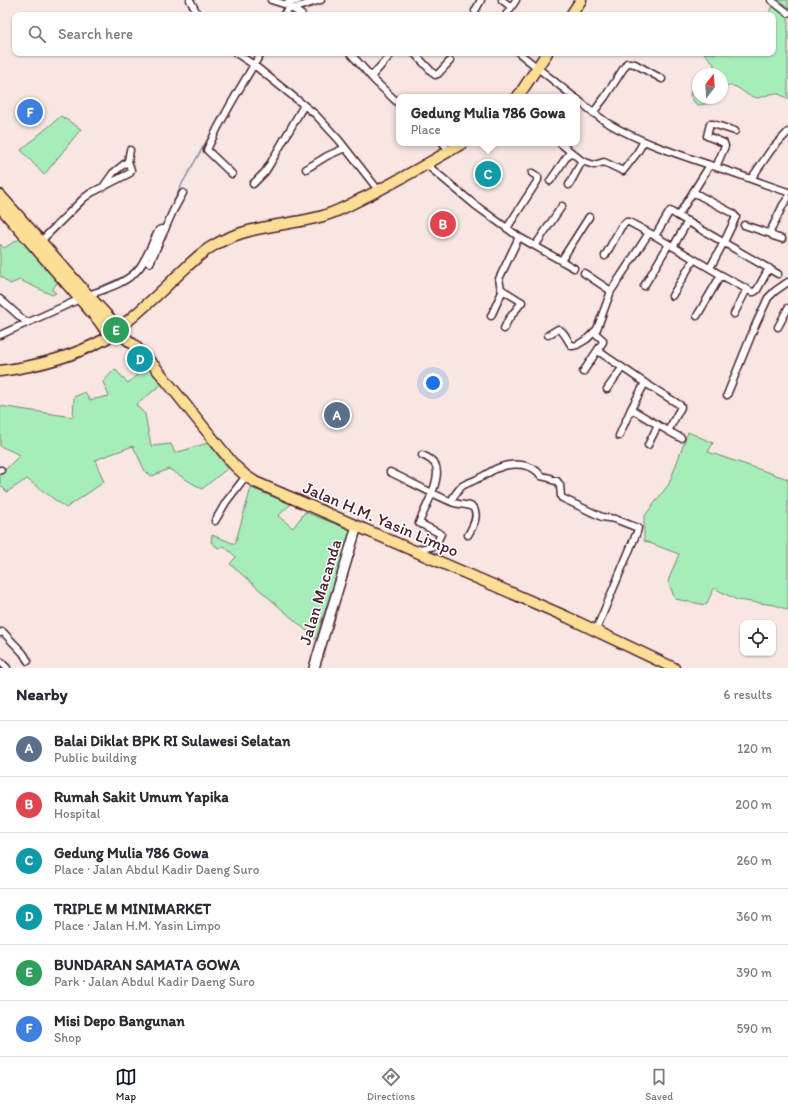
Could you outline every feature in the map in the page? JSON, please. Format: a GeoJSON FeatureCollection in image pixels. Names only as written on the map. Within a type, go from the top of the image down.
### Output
{"type":"FeatureCollection","features":[{"type":"Feature","properties":{"kind":"main road"},"geometry":{"type":"LineString","coordinates":[[573,12],[581,0]]}},
{"type":"Feature","properties":{"kind":"main road"},"geometry":{"type":"LineString","coordinates":[[521,94],[545,56]]}},
{"type":"Feature","properties":{"kind":"main road"},"geometry":{"type":"LineString","coordinates":[[0,371],[34,366],[86,349],[106,334],[108,326],[119,328],[142,309],[208,248],[229,237],[244,232],[323,216],[340,209],[379,191],[426,165],[446,147]]}},
{"type":"Feature","properties":{"kind":"main road"},"geometry":{"type":"LineString","coordinates":[[0,195],[84,297],[111,341],[120,339],[119,328]]}},
{"type":"Feature","properties":{"kind":"main road"},"geometry":{"type":"LineString","coordinates":[[0,207],[36,239]]}},
{"type":"Feature","properties":{"kind":"main road","name":"Jalan H.M. Yasin Limpo"},"geometry":{"type":"LineString","coordinates":[[84,297],[119,328],[156,368],[226,456],[246,476],[265,487],[414,550],[596,630],[663,666],[674,668]]}},
{"type":"Feature","properties":{"kind":"street"},"geometry":{"type":"LineString","coordinates":[[190,0],[196,12]]}},
{"type":"Feature","properties":{"kind":"street"},"geometry":{"type":"LineString","coordinates":[[271,0],[289,6],[298,12]]}},
{"type":"Feature","properties":{"kind":"street"},"geometry":{"type":"LineString","coordinates":[[286,12],[289,6],[299,0]]}},
{"type":"Feature","properties":{"kind":"street"},"geometry":{"type":"LineString","coordinates":[[289,6],[321,0]]}},
{"type":"Feature","properties":{"kind":"street"},"geometry":{"type":"LineString","coordinates":[[475,11],[481,0]]}},
{"type":"Feature","properties":{"kind":"street"},"geometry":{"type":"LineString","coordinates":[[502,0],[511,7]]}},
{"type":"Feature","properties":{"kind":"street"},"geometry":{"type":"LineString","coordinates":[[508,12],[516,0]]}},
{"type":"Feature","properties":{"kind":"street"},"geometry":{"type":"LineString","coordinates":[[771,0],[788,13]]}},
{"type":"Feature","properties":{"kind":"street"},"geometry":{"type":"LineString","coordinates":[[240,56],[320,119],[379,191]]}},
{"type":"Feature","properties":{"kind":"street"},"geometry":{"type":"LineString","coordinates":[[232,174],[207,150],[228,107],[252,64],[259,56]]}},
{"type":"Feature","properties":{"kind":"street"},"geometry":{"type":"LineString","coordinates":[[353,56],[371,77],[396,101]]}},
{"type":"Feature","properties":{"kind":"street"},"geometry":{"type":"LineString","coordinates":[[371,77],[389,56]]}},
{"type":"Feature","properties":{"kind":"street"},"geometry":{"type":"LineString","coordinates":[[417,56],[435,75],[438,74],[450,61]]}},
{"type":"Feature","properties":{"kind":"street"},"geometry":{"type":"LineString","coordinates":[[523,56],[570,94]]}},
{"type":"Feature","properties":{"kind":"street"},"geometry":{"type":"LineString","coordinates":[[593,113],[627,63],[630,62],[635,64],[662,79]]}},
{"type":"Feature","properties":{"kind":"street"},"geometry":{"type":"LineString","coordinates":[[580,102],[593,113],[612,125],[644,141],[788,192]]}},
{"type":"Feature","properties":{"kind":"street"},"geometry":{"type":"LineString","coordinates":[[253,184],[265,172],[304,105]]}},
{"type":"Feature","properties":{"kind":"street"},"geometry":{"type":"LineString","coordinates":[[678,216],[725,146],[724,143],[707,136],[710,124],[735,131]]}},
{"type":"Feature","properties":{"kind":"street"},"geometry":{"type":"LineString","coordinates":[[751,179],[771,150],[788,132]]}},
{"type":"Feature","properties":{"kind":"street"},"geometry":{"type":"LineString","coordinates":[[563,146],[582,161],[594,165],[604,162],[623,171],[644,141]]}},
{"type":"Feature","properties":{"kind":"street"},"geometry":{"type":"LineString","coordinates":[[306,169],[327,156],[345,148]]}},
{"type":"Feature","properties":{"kind":"street"},"geometry":{"type":"LineString","coordinates":[[36,239],[90,193],[130,173],[131,170],[128,161],[130,150]]}},
{"type":"Feature","properties":{"kind":"street"},"geometry":{"type":"LineString","coordinates":[[550,181],[570,152]]}},
{"type":"Feature","properties":{"kind":"street"},"geometry":{"type":"LineString","coordinates":[[102,187],[113,173],[128,161]]}},
{"type":"Feature","properties":{"kind":"street"},"geometry":{"type":"LineString","coordinates":[[569,185],[582,161]]}},
{"type":"Feature","properties":{"kind":"street"},"geometry":{"type":"LineString","coordinates":[[426,165],[519,237],[574,268]]}},
{"type":"Feature","properties":{"kind":"street"},"geometry":{"type":"LineString","coordinates":[[507,228],[538,180],[538,177],[532,173]]}},
{"type":"Feature","properties":{"kind":"street"},"geometry":{"type":"LineString","coordinates":[[694,192],[734,215],[735,219],[710,268]]}},
{"type":"Feature","properties":{"kind":"street"},"geometry":{"type":"LineString","coordinates":[[0,335],[128,278],[146,261],[183,193]]}},
{"type":"Feature","properties":{"kind":"street"},"geometry":{"type":"LineString","coordinates":[[771,234],[783,205],[788,198]]}},
{"type":"Feature","properties":{"kind":"street"},"geometry":{"type":"LineString","coordinates":[[535,246],[562,206]]}},
{"type":"Feature","properties":{"kind":"street"},"geometry":{"type":"LineString","coordinates":[[655,236],[670,211],[778,274]]}},
{"type":"Feature","properties":{"kind":"street"},"geometry":{"type":"LineString","coordinates":[[561,261],[589,217]]}},
{"type":"Feature","properties":{"kind":"street"},"geometry":{"type":"LineString","coordinates":[[644,286],[688,221]]}},
{"type":"Feature","properties":{"kind":"street"},"geometry":{"type":"LineString","coordinates":[[605,256],[621,227],[626,222],[629,222],[649,232],[752,292],[757,290],[769,268]]}},
{"type":"Feature","properties":{"kind":"street"},"geometry":{"type":"LineString","coordinates":[[744,225],[782,239]]}},
{"type":"Feature","properties":{"kind":"street"},"geometry":{"type":"LineString","coordinates":[[548,334],[559,329],[563,332],[572,346],[587,339],[594,332],[598,326],[611,291],[649,232]]}},
{"type":"Feature","properties":{"kind":"street"},"geometry":{"type":"LineString","coordinates":[[504,329],[508,320],[522,302],[501,289],[499,279],[519,237]]}},
{"type":"Feature","properties":{"kind":"street"},"geometry":{"type":"LineString","coordinates":[[672,296],[694,259]]}},
{"type":"Feature","properties":{"kind":"street"},"geometry":{"type":"LineString","coordinates":[[584,273],[611,291]]}},
{"type":"Feature","properties":{"kind":"street"},"geometry":{"type":"LineString","coordinates":[[697,316],[721,275]]}},
{"type":"Feature","properties":{"kind":"street"},"geometry":{"type":"LineString","coordinates":[[727,395],[768,298],[788,282]]}},
{"type":"Feature","properties":{"kind":"street"},"geometry":{"type":"LineString","coordinates":[[734,314],[746,289]]}},
{"type":"Feature","properties":{"kind":"street"},"geometry":{"type":"LineString","coordinates":[[491,316],[503,290]]}},
{"type":"Feature","properties":{"kind":"street"},"geometry":{"type":"LineString","coordinates":[[0,299],[27,323]]}},
{"type":"Feature","properties":{"kind":"street"},"geometry":{"type":"LineString","coordinates":[[778,327],[788,308]]}},
{"type":"Feature","properties":{"kind":"street"},"geometry":{"type":"LineString","coordinates":[[583,372],[598,351],[603,341],[594,332]]}},
{"type":"Feature","properties":{"kind":"street"},"geometry":{"type":"LineString","coordinates":[[598,351],[680,406],[668,431]]}},
{"type":"Feature","properties":{"kind":"street"},"geometry":{"type":"LineString","coordinates":[[607,389],[622,368]]}},
{"type":"Feature","properties":{"kind":"street"},"geometry":{"type":"LineString","coordinates":[[619,436],[645,383]]}},
{"type":"Feature","properties":{"kind":"street"},"geometry":{"type":"LineString","coordinates":[[631,409],[681,438]]}},
{"type":"Feature","properties":{"kind":"street"},"geometry":{"type":"LineString","coordinates":[[648,445],[658,425]]}},
{"type":"Feature","properties":{"kind":"street"},"geometry":{"type":"LineString","coordinates":[[414,550],[435,546],[441,534],[419,523],[433,493],[437,470],[435,464],[422,454]]}},
{"type":"Feature","properties":{"kind":"street"},"geometry":{"type":"LineString","coordinates":[[451,501],[463,486],[499,467],[507,465],[526,465],[531,467],[541,476],[557,481],[560,486],[562,498],[602,517],[615,519],[638,528],[596,630]]}},
{"type":"Feature","properties":{"kind":"street"},"geometry":{"type":"LineString","coordinates":[[390,472],[451,501],[471,506],[475,510],[476,517],[468,535]]}},
{"type":"Feature","properties":{"kind":"street"},"geometry":{"type":"LineString","coordinates":[[215,521],[226,502],[246,476]]}},
{"type":"Feature","properties":{"kind":"street","name":"Jalan Macanda"},"geometry":{"type":"LineString","coordinates":[[314,668],[357,526]]}},
{"type":"Feature","properties":{"kind":"street"},"geometry":{"type":"LineString","coordinates":[[0,633],[3,632],[23,653],[28,661]]}},
{"type":"Feature","properties":{"kind":"street"},"geometry":{"type":"LineString","coordinates":[[0,661],[7,668]]}},
{"type":"Feature","properties":{"kind":"green space"},"geometry":{"type":"Polygon","coordinates":[[[776,0],[788,0],[788,99],[775,93],[757,98],[748,95],[739,88],[733,86],[728,87],[728,68],[714,68],[714,64],[707,56],[776,56],[776,12],[770,12],[771,7],[776,0]]]}},
{"type":"Feature","properties":{"kind":"green space"},"geometry":{"type":"Polygon","coordinates":[[[61,116],[81,129],[44,175],[21,150],[61,116]]]}},
{"type":"Feature","properties":{"kind":"green space"},"geometry":{"type":"Polygon","coordinates":[[[19,239],[59,280],[52,290],[56,293],[52,295],[20,280],[10,284],[0,276],[0,244],[4,248],[19,239]]]}},
{"type":"Feature","properties":{"kind":"green space"},"geometry":{"type":"Polygon","coordinates":[[[147,366],[162,384],[136,405],[145,414],[151,446],[171,444],[175,453],[208,443],[228,468],[202,489],[169,469],[152,476],[145,471],[133,446],[95,460],[104,482],[66,508],[27,479],[7,492],[0,485],[0,475],[20,455],[0,446],[0,406],[73,417],[74,397],[85,392],[90,400],[109,396],[103,382],[115,369],[128,383],[147,366]]]}},
{"type":"Feature","properties":{"kind":"green space"},"geometry":{"type":"Polygon","coordinates":[[[688,432],[713,443],[708,452],[788,479],[788,610],[775,605],[737,600],[714,588],[706,605],[675,599],[668,581],[679,554],[644,541],[644,517],[669,484],[688,432]]]}},
{"type":"Feature","properties":{"kind":"green space"},"geometry":{"type":"Polygon","coordinates":[[[251,488],[291,504],[278,516],[293,528],[305,512],[351,530],[316,639],[230,564],[236,557],[224,546],[218,548],[211,542],[212,535],[235,544],[251,488]]]}},
{"type":"Feature","properties":{"kind":"waterway"},"geometry":{"type":"LineString","coordinates":[[292,6],[307,1]]}},
{"type":"Feature","properties":{"kind":"waterway"},"geometry":{"type":"LineString","coordinates":[[282,12],[286,8]]}},
{"type":"Feature","properties":{"kind":"waterway"},"geometry":{"type":"LineString","coordinates":[[162,227],[183,182],[214,128]]}},
{"type":"Feature","properties":{"kind":"waterway"},"geometry":{"type":"LineString","coordinates":[[94,290],[127,275]]}},
{"type":"Feature","properties":{"kind":"waterway"},"geometry":{"type":"LineString","coordinates":[[29,319],[43,312]]}},
{"type":"Feature","properties":{"kind":"waterway"},"geometry":{"type":"LineString","coordinates":[[0,331],[20,322]]}},
{"type":"Feature","properties":{"kind":"place","name":"Misi Depo Bangunan"},"geometry":{"type":"Point","coordinates":[30,112]}},
{"type":"Feature","properties":{"kind":"place","name":"Gedung Mulia 786 Gowa"},"geometry":{"type":"Point","coordinates":[488,174]}},
{"type":"Feature","properties":{"kind":"place","name":"Rumah Sakit Umum Yapika"},"geometry":{"type":"Point","coordinates":[443,224]}},
{"type":"Feature","properties":{"kind":"place","name":"BUNDARAN SAMATA GOWA"},"geometry":{"type":"Point","coordinates":[116,330]}},
{"type":"Feature","properties":{"kind":"place","name":"TRIPLE M MINIMARKET"},"geometry":{"type":"Point","coordinates":[140,359]}},
{"type":"Feature","properties":{"kind":"place","name":"Balai Diklat BPK RI Sulawesi Selatan"},"geometry":{"type":"Point","coordinates":[337,415]}}]}
